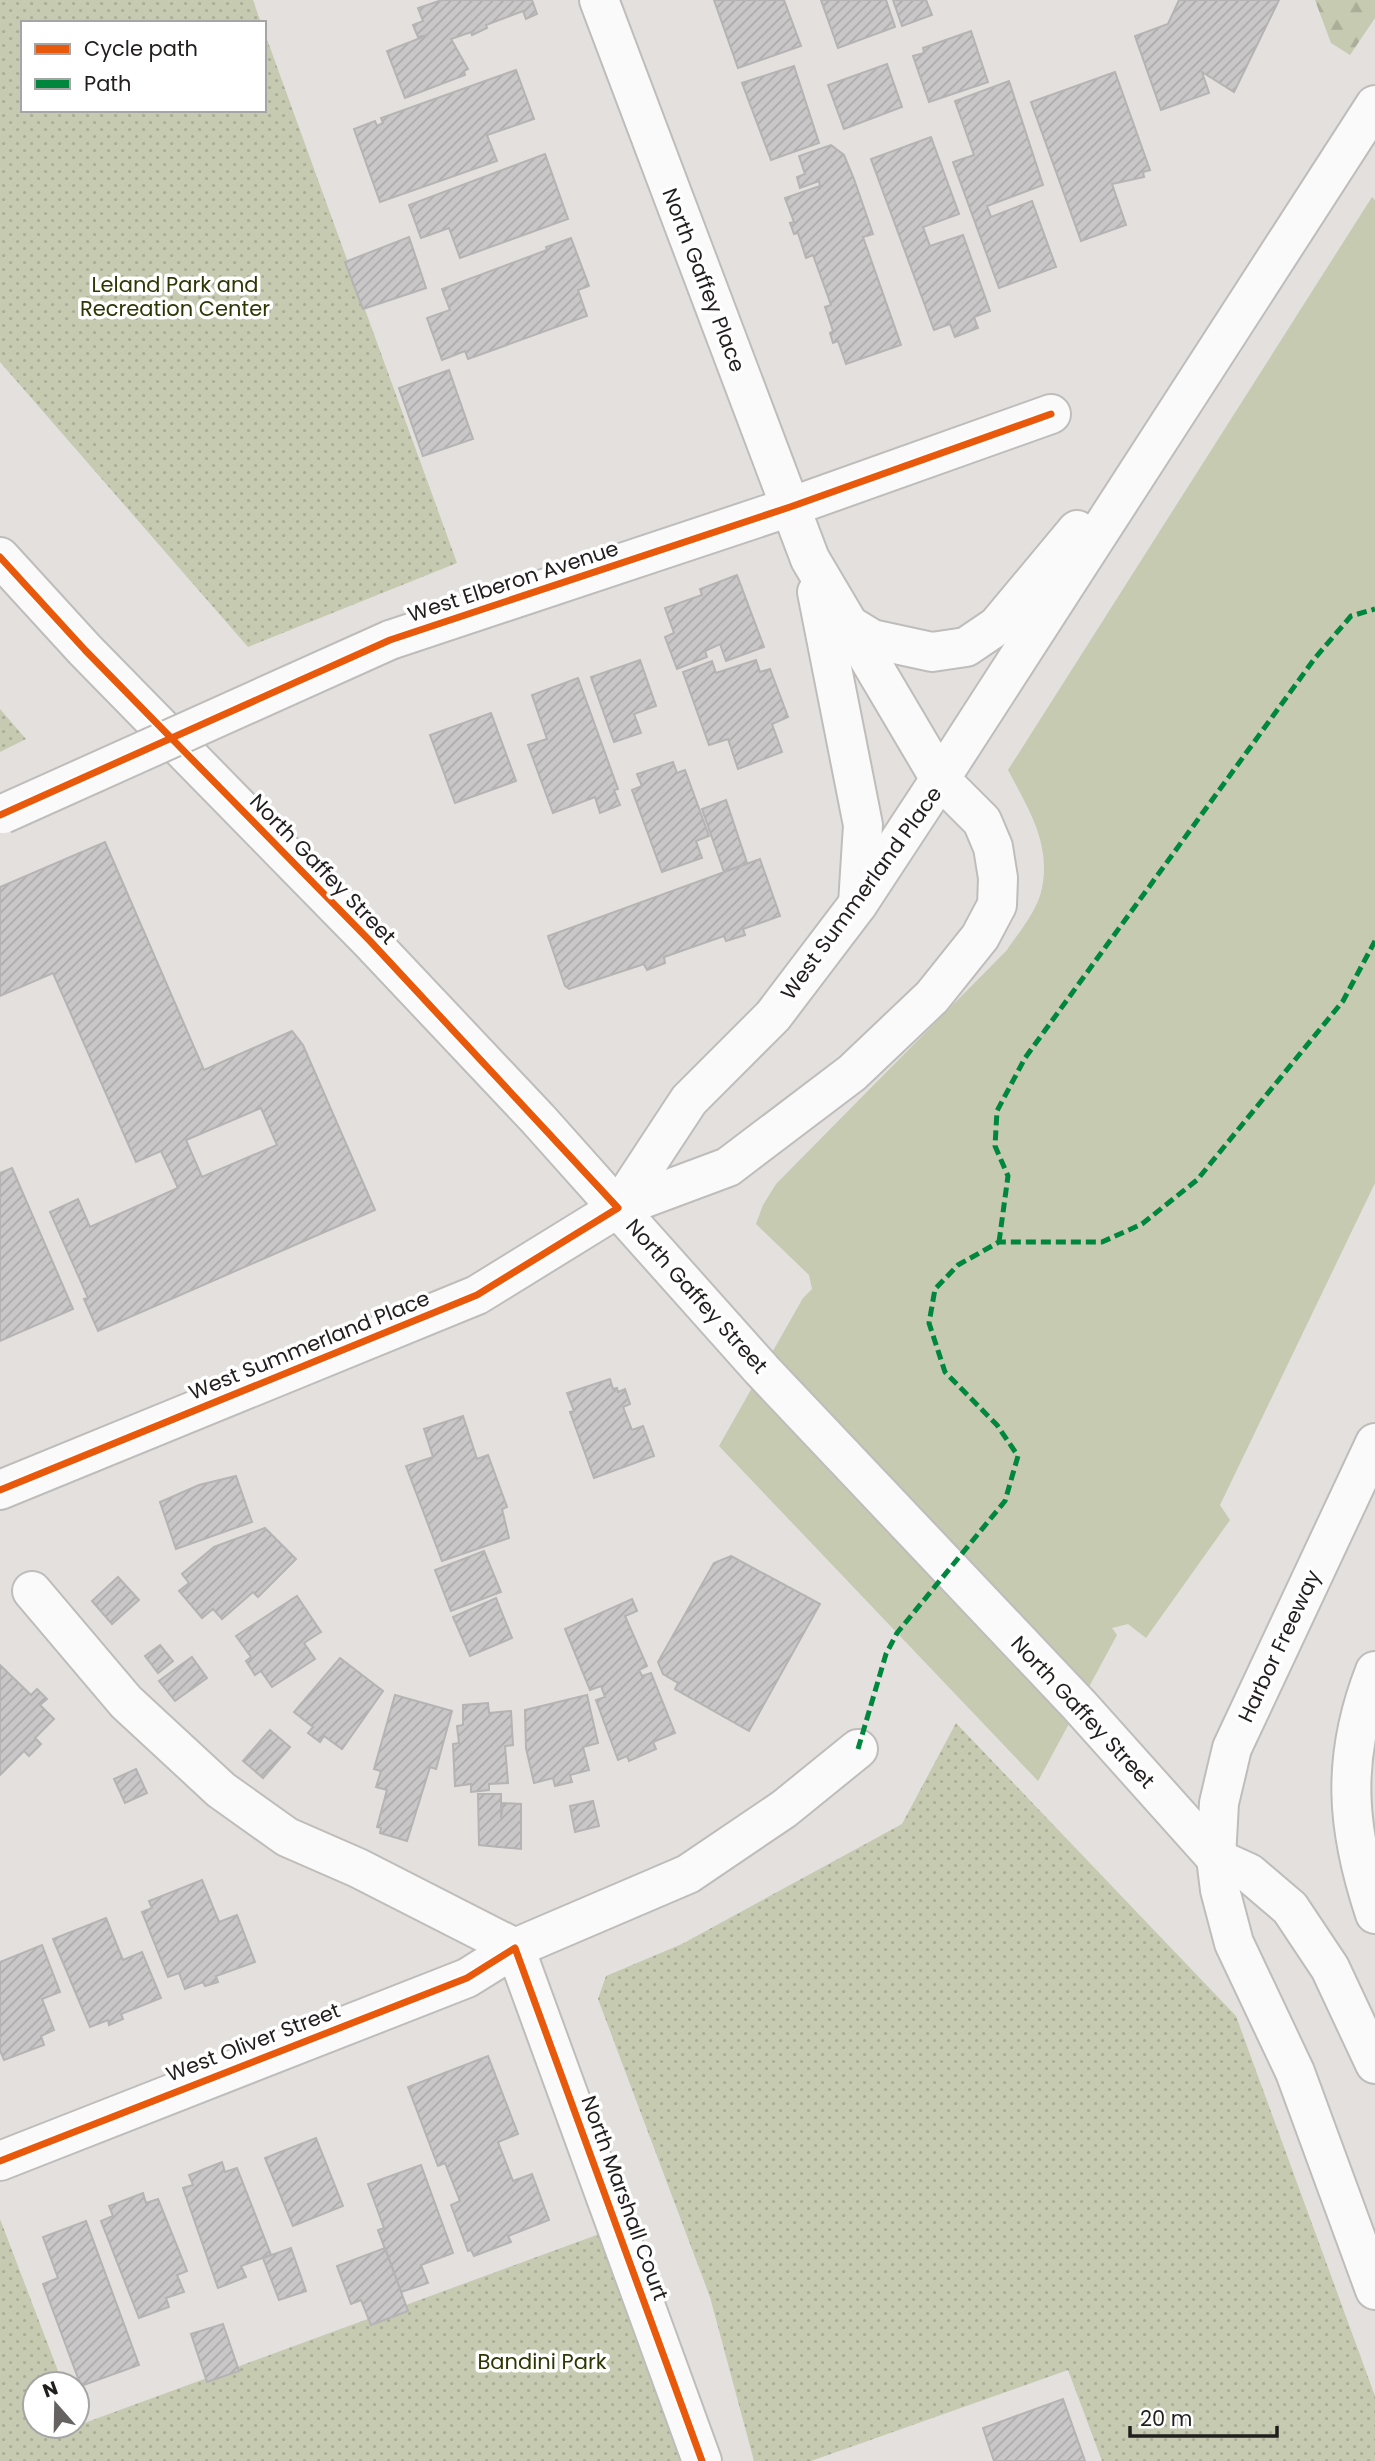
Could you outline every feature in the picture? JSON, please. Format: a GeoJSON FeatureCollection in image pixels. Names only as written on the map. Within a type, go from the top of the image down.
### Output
{"type":"FeatureCollection","features":[{"type":"Feature","properties":{"kind":"main road","name":"North Gaffey Place"},"geometry":{"type":"LineString","coordinates":[[599,0],[810,559],[940,779]]}},
{"type":"Feature","properties":{"kind":"main road"},"geometry":{"type":"LineString","coordinates":[[940,779],[1375,106]]}},
{"type":"Feature","properties":{"kind":"main road","name":"West Elberon Avenue"},"geometry":{"type":"LineString","coordinates":[[2,814],[390,640],[790,508],[1051,414]]}},
{"type":"Feature","properties":{"kind":"main road"},"geometry":{"type":"LineString","coordinates":[[849,625],[872,639],[932,652],[966,647],[997,626],[1100,502],[1165,432]]}},
{"type":"Feature","properties":{"kind":"main road","name":"North Gaffey Street"},"geometry":{"type":"LineString","coordinates":[[0,557],[85,650],[390,962],[618,1208],[762,1370],[1079,1705],[1216,1858],[1248,1873],[1290,1908],[1330,1968],[1375,2064]]}},
{"type":"Feature","properties":{"kind":"main road","name":"North Gaffey Place"},"geometry":{"type":"LineString","coordinates":[[810,559],[862,814],[858,904]]}},
{"type":"Feature","properties":{"kind":"main road","name":"West Summerland Place"},"geometry":{"type":"LineString","coordinates":[[0,1490],[477,1294],[618,1208],[728,1167],[852,1073],[932,997],[980,937],[997,905],[998,878],[993,847],[982,821],[940,779],[858,904],[773,1016],[689,1100],[618,1208]]}},
{"type":"Feature","properties":{"kind":"main road","name":"Harbor Freeway"},"geometry":{"type":"LineString","coordinates":[[1216,1858],[1219,1803],[1232,1748],[1375,1443]]}},
{"type":"Feature","properties":{"kind":"main road"},"geometry":{"type":"LineString","coordinates":[[32,1591],[126,1702],[221,1790],[287,1837],[358,1868],[515,1948]]}},
{"type":"Feature","properties":{"kind":"main road"},"geometry":{"type":"LineString","coordinates":[[1375,1671],[1357,1724],[1350,1780],[1355,1844],[1375,1914]]}},
{"type":"Feature","properties":{"kind":"main road","name":"West Oliver Street"},"geometry":{"type":"LineString","coordinates":[[0,2161],[467,1978],[515,1948],[688,1874],[784,1809],[858,1749]]}},
{"type":"Feature","properties":{"kind":"main road"},"geometry":{"type":"LineString","coordinates":[[1216,1858],[1220,1889],[1234,1943],[1295,2072],[1375,2290]]}},
{"type":"Feature","properties":{"kind":"main road","name":"North Marshall Court"},"geometry":{"type":"LineString","coordinates":[[515,1948],[702,2461]]}},
{"type":"Feature","properties":{"kind":"green space","name":"Leland Park and Recreation Center"},"geometry":{"type":"Polygon","coordinates":[[[0,0],[253,0],[260,21],[21,21],[21,112],[266,112],[266,37],[457,563],[248,647],[0,362],[0,0]]]}},
{"type":"Feature","properties":{"kind":"green space"},"geometry":{"type":"Polygon","coordinates":[[[1315,0],[1375,0],[1375,18],[1350,55],[1331,43],[1315,0]]]}},
{"type":"Feature","properties":{"kind":"green space"},"geometry":{"type":"Polygon","coordinates":[[[1372,197],[1375,200],[1375,1183],[1220,1505],[1230,1520],[1146,1638],[1128,1624],[1112,1628],[1117,1635],[1038,1781],[719,1446],[803,1298],[812,1289],[809,1275],[756,1224],[763,1205],[776,1184],[1007,950],[1032,913],[1042,888],[1043,856],[1036,826],[1008,770],[1372,197]]]}},
{"type":"Feature","properties":{"kind":"green space"},"geometry":{"type":"Polygon","coordinates":[[[0,709],[26,739],[0,752],[0,709]]]}},
{"type":"Feature","properties":{"kind":"green space"},"geometry":{"type":"Polygon","coordinates":[[[956,1723],[1236,2016],[1375,2396],[1375,2461],[1102,2461],[1068,2370],[811,2461],[754,2461],[710,2297],[598,1999],[606,1976],[682,1944],[902,1824],[956,1723]]]}},
{"type":"Feature","properties":{"kind":"green space","name":"Bandini Park"},"geometry":{"type":"Polygon","coordinates":[[[0,2219],[58,2370],[21,2370],[21,2440],[91,2440],[91,2421],[602,2233],[686,2461],[0,2461],[0,2219]]]}},
{"type":"Feature","properties":{"kind":"building"},"geometry":{"type":"Polygon","coordinates":[[[442,0],[532,0],[537,14],[526,19],[523,11],[486,25],[487,28],[472,35],[471,32],[451,39],[468,69],[464,71],[465,75],[405,98],[387,51],[428,35],[418,37],[413,25],[423,21],[418,8],[442,0]]]}},
{"type":"Feature","properties":{"kind":"building"},"geometry":{"type":"Polygon","coordinates":[[[714,0],[784,0],[801,46],[738,68],[714,0]]]}},
{"type":"Feature","properties":{"kind":"building"},"geometry":{"type":"Polygon","coordinates":[[[821,0],[886,0],[895,27],[838,48],[821,0]]]}},
{"type":"Feature","properties":{"kind":"building"},"geometry":{"type":"Polygon","coordinates":[[[893,0],[926,0],[932,15],[902,26],[893,0]]]}},
{"type":"Feature","properties":{"kind":"building"},"geometry":{"type":"Polygon","coordinates":[[[1179,0],[1279,0],[1234,92],[1202,72],[1209,93],[1161,110],[1135,36],[1168,24],[1179,0]]]}},
{"type":"Feature","properties":{"kind":"building"},"geometry":{"type":"Polygon","coordinates":[[[971,31],[988,82],[929,102],[913,56],[924,53],[923,48],[971,31]]]}},
{"type":"Feature","properties":{"kind":"building"},"geometry":{"type":"Polygon","coordinates":[[[887,64],[902,107],[844,129],[828,85],[887,64]]]}},
{"type":"Feature","properties":{"kind":"building"},"geometry":{"type":"Polygon","coordinates":[[[794,66],[819,143],[771,160],[742,83],[794,66]]]}},
{"type":"Feature","properties":{"kind":"building"},"geometry":{"type":"Polygon","coordinates":[[[516,70],[534,119],[487,135],[497,161],[380,202],[354,129],[375,121],[377,126],[383,123],[381,118],[516,70]]]}},
{"type":"Feature","properties":{"kind":"building"},"geometry":{"type":"Polygon","coordinates":[[[1115,72],[1150,170],[1143,172],[1144,177],[1112,184],[1126,225],[1081,241],[1031,102],[1115,72]]]}},
{"type":"Feature","properties":{"kind":"building"},"geometry":{"type":"Polygon","coordinates":[[[1009,81],[1043,185],[987,206],[991,217],[1032,201],[1056,267],[999,288],[953,162],[974,155],[955,101],[1009,81]]]}},
{"type":"Feature","properties":{"kind":"building"},"geometry":{"type":"Polygon","coordinates":[[[931,137],[959,214],[923,227],[930,246],[963,235],[990,311],[974,317],[978,328],[955,337],[950,324],[934,330],[871,159],[931,137]]]}},
{"type":"Feature","properties":{"kind":"building"},"geometry":{"type":"Polygon","coordinates":[[[831,145],[844,155],[854,179],[873,234],[863,237],[901,345],[846,364],[838,341],[833,343],[830,333],[833,331],[825,307],[831,305],[813,255],[806,258],[798,233],[794,234],[790,223],[794,222],[785,198],[820,186],[819,181],[800,188],[797,177],[805,174],[799,156],[831,145]]]}},
{"type":"Feature","properties":{"kind":"building"},"geometry":{"type":"Polygon","coordinates":[[[545,154],[568,219],[460,258],[449,228],[421,238],[409,205],[545,154]]]}},
{"type":"Feature","properties":{"kind":"building"},"geometry":{"type":"Polygon","coordinates":[[[409,237],[426,288],[363,309],[345,262],[409,237]]]}},
{"type":"Feature","properties":{"kind":"building"},"geometry":{"type":"Polygon","coordinates":[[[571,238],[589,286],[578,290],[587,316],[468,359],[465,351],[442,360],[427,318],[450,310],[442,289],[547,250],[546,247],[571,238]]]}},
{"type":"Feature","properties":{"kind":"building"},"geometry":{"type":"Polygon","coordinates":[[[449,370],[473,439],[423,456],[399,388],[449,370]]]}},
{"type":"Feature","properties":{"kind":"building"},"geometry":{"type":"Polygon","coordinates":[[[737,575],[764,647],[726,661],[720,644],[705,651],[707,657],[677,669],[665,637],[674,633],[665,608],[702,595],[700,589],[737,575]]]}},
{"type":"Feature","properties":{"kind":"building"},"geometry":{"type":"Polygon","coordinates":[[[640,660],[656,706],[634,714],[641,733],[614,742],[591,677],[640,660]]]}},
{"type":"Feature","properties":{"kind":"building"},"geometry":{"type":"Polygon","coordinates":[[[756,660],[760,672],[770,669],[788,717],[772,724],[782,752],[738,769],[728,739],[709,745],[683,672],[712,661],[716,673],[756,660]]]}},
{"type":"Feature","properties":{"kind":"building"},"geometry":{"type":"Polygon","coordinates":[[[578,678],[618,789],[614,790],[620,805],[600,813],[595,797],[553,813],[528,745],[547,739],[532,695],[578,678]]]}},
{"type":"Feature","properties":{"kind":"building"},"geometry":{"type":"Polygon","coordinates":[[[491,713],[516,781],[455,803],[430,735],[491,713]]]}},
{"type":"Feature","properties":{"kind":"building"},"geometry":{"type":"Polygon","coordinates":[[[673,762],[677,773],[685,770],[709,836],[696,841],[702,858],[662,872],[632,790],[642,786],[637,774],[673,762]]]}},
{"type":"Feature","properties":{"kind":"building"},"geometry":{"type":"Polygon","coordinates":[[[726,800],[747,863],[724,872],[702,809],[726,800]]]}},
{"type":"Feature","properties":{"kind":"building"},"geometry":{"type":"Polygon","coordinates":[[[105,842],[204,1070],[292,1031],[303,1045],[375,1210],[98,1331],[84,1299],[88,1298],[50,1212],[78,1199],[90,1227],[178,1188],[161,1151],[136,1162],[53,973],[0,996],[0,887],[105,842]],[[261,1108],[186,1140],[202,1177],[277,1145],[261,1108]]]}},
{"type":"Feature","properties":{"kind":"building"},"geometry":{"type":"Polygon","coordinates":[[[760,859],[780,916],[743,929],[745,935],[726,941],[724,936],[664,957],[665,963],[647,970],[644,964],[569,989],[565,986],[548,936],[760,859]]]}},
{"type":"Feature","properties":{"kind":"building"},"geometry":{"type":"Polygon","coordinates":[[[12,1168],[73,1309],[0,1341],[0,1173],[12,1168]]]}},
{"type":"Feature","properties":{"kind":"building"},"geometry":{"type":"Polygon","coordinates":[[[610,1379],[613,1389],[617,1388],[618,1392],[625,1389],[630,1404],[623,1407],[632,1430],[643,1426],[654,1456],[594,1478],[570,1412],[574,1411],[567,1393],[610,1379]]]}},
{"type":"Feature","properties":{"kind":"building"},"geometry":{"type":"Polygon","coordinates":[[[463,1416],[477,1459],[488,1455],[507,1507],[502,1509],[509,1538],[442,1561],[406,1466],[433,1457],[424,1429],[463,1416]]]}},
{"type":"Feature","properties":{"kind":"building"},"geometry":{"type":"Polygon","coordinates":[[[236,1476],[252,1522],[176,1549],[160,1502],[199,1485],[236,1476]]]}},
{"type":"Feature","properties":{"kind":"building"},"geometry":{"type":"Polygon","coordinates":[[[265,1528],[296,1559],[258,1597],[253,1592],[222,1619],[213,1609],[202,1618],[179,1591],[189,1583],[182,1574],[214,1547],[265,1528]]]}},
{"type":"Feature","properties":{"kind":"building"},"geometry":{"type":"Polygon","coordinates":[[[484,1551],[501,1592],[451,1611],[435,1570],[484,1551]]]}},
{"type":"Feature","properties":{"kind":"building"},"geometry":{"type":"Polygon","coordinates":[[[731,1556],[820,1604],[749,1731],[675,1689],[678,1683],[663,1674],[658,1662],[714,1563],[731,1556]]]}},
{"type":"Feature","properties":{"kind":"building"},"geometry":{"type":"Polygon","coordinates":[[[118,1577],[139,1600],[112,1624],[92,1601],[118,1577]]]}},
{"type":"Feature","properties":{"kind":"building"},"geometry":{"type":"Polygon","coordinates":[[[297,1596],[321,1632],[304,1643],[315,1659],[272,1687],[261,1671],[255,1675],[246,1661],[251,1657],[236,1636],[297,1596]]]}},
{"type":"Feature","properties":{"kind":"building"},"geometry":{"type":"Polygon","coordinates":[[[496,1598],[512,1638],[470,1656],[453,1617],[496,1598]]]}},
{"type":"Feature","properties":{"kind":"building"},"geometry":{"type":"Polygon","coordinates":[[[632,1599],[637,1611],[625,1616],[647,1666],[639,1670],[642,1676],[651,1673],[675,1733],[653,1742],[656,1749],[629,1761],[627,1756],[618,1760],[596,1700],[605,1697],[601,1686],[590,1690],[565,1629],[632,1599]]]}},
{"type":"Feature","properties":{"kind":"building"},"geometry":{"type":"Polygon","coordinates":[[[160,1645],[173,1661],[158,1673],[145,1656],[160,1645]]]}},
{"type":"Feature","properties":{"kind":"building"},"geometry":{"type":"Polygon","coordinates":[[[192,1657],[207,1678],[175,1701],[159,1681],[192,1657]]]}},
{"type":"Feature","properties":{"kind":"building"},"geometry":{"type":"Polygon","coordinates":[[[340,1658],[383,1691],[342,1749],[324,1736],[320,1742],[308,1733],[313,1727],[294,1712],[340,1658]]]}},
{"type":"Feature","properties":{"kind":"building"},"geometry":{"type":"Polygon","coordinates":[[[0,1665],[31,1695],[37,1689],[47,1699],[40,1705],[54,1719],[35,1738],[41,1744],[29,1756],[24,1751],[0,1775],[0,1665]]]}},
{"type":"Feature","properties":{"kind":"building"},"geometry":{"type":"Polygon","coordinates":[[[395,1695],[452,1711],[436,1769],[430,1767],[407,1841],[380,1833],[381,1828],[377,1827],[387,1790],[376,1787],[381,1771],[374,1769],[395,1695]]]}},
{"type":"Feature","properties":{"kind":"building"},"geometry":{"type":"Polygon","coordinates":[[[587,1695],[598,1743],[583,1747],[589,1770],[570,1775],[572,1782],[555,1786],[553,1778],[534,1783],[526,1748],[525,1710],[587,1695]]]}},
{"type":"Feature","properties":{"kind":"building"},"geometry":{"type":"Polygon","coordinates":[[[488,1703],[489,1713],[511,1711],[513,1745],[505,1746],[508,1783],[489,1784],[489,1790],[471,1792],[471,1784],[455,1786],[453,1744],[459,1743],[457,1726],[463,1725],[463,1705],[488,1703]]]}},
{"type":"Feature","properties":{"kind":"building"},"geometry":{"type":"Polygon","coordinates":[[[270,1730],[290,1747],[263,1778],[243,1761],[270,1730]]]}},
{"type":"Feature","properties":{"kind":"building"},"geometry":{"type":"Polygon","coordinates":[[[136,1769],[147,1793],[125,1803],[114,1779],[136,1769]]]}},
{"type":"Feature","properties":{"kind":"building"},"geometry":{"type":"Polygon","coordinates":[[[478,1794],[501,1794],[501,1818],[503,1803],[521,1804],[521,1849],[479,1845],[478,1794]]]}},
{"type":"Feature","properties":{"kind":"building"},"geometry":{"type":"Polygon","coordinates":[[[593,1801],[599,1826],[575,1832],[570,1806],[593,1801]]]}},
{"type":"Feature","properties":{"kind":"building"},"geometry":{"type":"Polygon","coordinates":[[[202,1880],[219,1922],[237,1915],[255,1962],[216,1976],[218,1982],[205,1986],[203,1982],[185,1989],[179,1973],[168,1977],[142,1912],[152,1908],[149,1901],[202,1880]]]}},
{"type":"Feature","properties":{"kind":"building"},"geometry":{"type":"Polygon","coordinates":[[[106,1918],[123,1960],[142,1952],[161,1998],[121,2014],[123,2019],[109,2025],[108,2020],[90,2027],[53,1939],[106,1918]]]}},
{"type":"Feature","properties":{"kind":"building"},"geometry":{"type":"Polygon","coordinates":[[[42,1945],[60,1992],[42,1999],[54,2030],[41,2036],[44,2045],[4,2060],[0,2050],[0,1962],[42,1945]]]}},
{"type":"Feature","properties":{"kind":"building"},"geometry":{"type":"Polygon","coordinates":[[[488,2056],[518,2134],[498,2142],[513,2181],[532,2174],[549,2220],[508,2236],[511,2242],[474,2256],[471,2250],[468,2251],[451,2205],[460,2201],[445,2163],[438,2166],[408,2087],[488,2056]]]}},
{"type":"Feature","properties":{"kind":"building"},"geometry":{"type":"Polygon","coordinates":[[[316,2138],[343,2206],[293,2226],[265,2158],[316,2138]]]}},
{"type":"Feature","properties":{"kind":"building"},"geometry":{"type":"Polygon","coordinates":[[[222,2162],[225,2172],[237,2168],[271,2255],[241,2266],[246,2277],[218,2288],[183,2188],[193,2185],[189,2175],[222,2162]]]}},
{"type":"Feature","properties":{"kind":"building"},"geometry":{"type":"Polygon","coordinates":[[[421,2165],[453,2253],[421,2265],[428,2283],[401,2292],[378,2230],[384,2228],[368,2184],[421,2165]]]}},
{"type":"Feature","properties":{"kind":"building"},"geometry":{"type":"Polygon","coordinates":[[[143,2193],[146,2203],[158,2199],[187,2271],[177,2275],[184,2292],[166,2298],[169,2307],[139,2318],[101,2221],[113,2216],[109,2206],[143,2193]]]}},
{"type":"Feature","properties":{"kind":"building"},"geometry":{"type":"Polygon","coordinates":[[[86,2221],[139,2365],[91,2382],[91,2370],[75,2370],[43,2284],[58,2278],[43,2237],[86,2221]]]}},
{"type":"Feature","properties":{"kind":"building"},"geometry":{"type":"Polygon","coordinates":[[[291,2248],[306,2291],[279,2300],[263,2258],[291,2248]]]}},
{"type":"Feature","properties":{"kind":"building"},"geometry":{"type":"Polygon","coordinates":[[[385,2248],[408,2311],[371,2325],[361,2300],[351,2304],[337,2266],[385,2248]]]}},
{"type":"Feature","properties":{"kind":"building"},"geometry":{"type":"Polygon","coordinates":[[[223,2324],[239,2371],[207,2382],[191,2334],[223,2324]]]}},
{"type":"Feature","properties":{"kind":"building"},"geometry":{"type":"Polygon","coordinates":[[[1063,2399],[1085,2461],[994,2461],[983,2428],[1063,2399]]]}},
{"type":"Feature","properties":{"kind":"marked path"},"geometry":{"type":"LineString","coordinates":[[999,1242],[1008,1176],[995,1146],[997,1111],[1025,1058],[1315,658],[1351,616],[1375,609]]}},
{"type":"Feature","properties":{"kind":"marked path"},"geometry":{"type":"LineString","coordinates":[[858,1749],[886,1654],[897,1633],[1005,1501],[1018,1456],[997,1425],[945,1372],[929,1323],[935,1289],[958,1265],[999,1242],[1102,1242],[1142,1224],[1197,1180],[1343,1001],[1375,941]]}},
{"type":"Feature","properties":{"kind":"cycle path"},"geometry":{"type":"LineString","coordinates":[[0,815],[390,640],[790,507],[1051,414]]}},
{"type":"Feature","properties":{"kind":"cycle path"},"geometry":{"type":"LineString","coordinates":[[0,557],[85,650],[371,942],[618,1208],[477,1295],[0,1490]]}},
{"type":"Feature","properties":{"kind":"cycle path"},"geometry":{"type":"LineString","coordinates":[[0,2161],[467,1978],[515,1948],[702,2461]]}}]}
